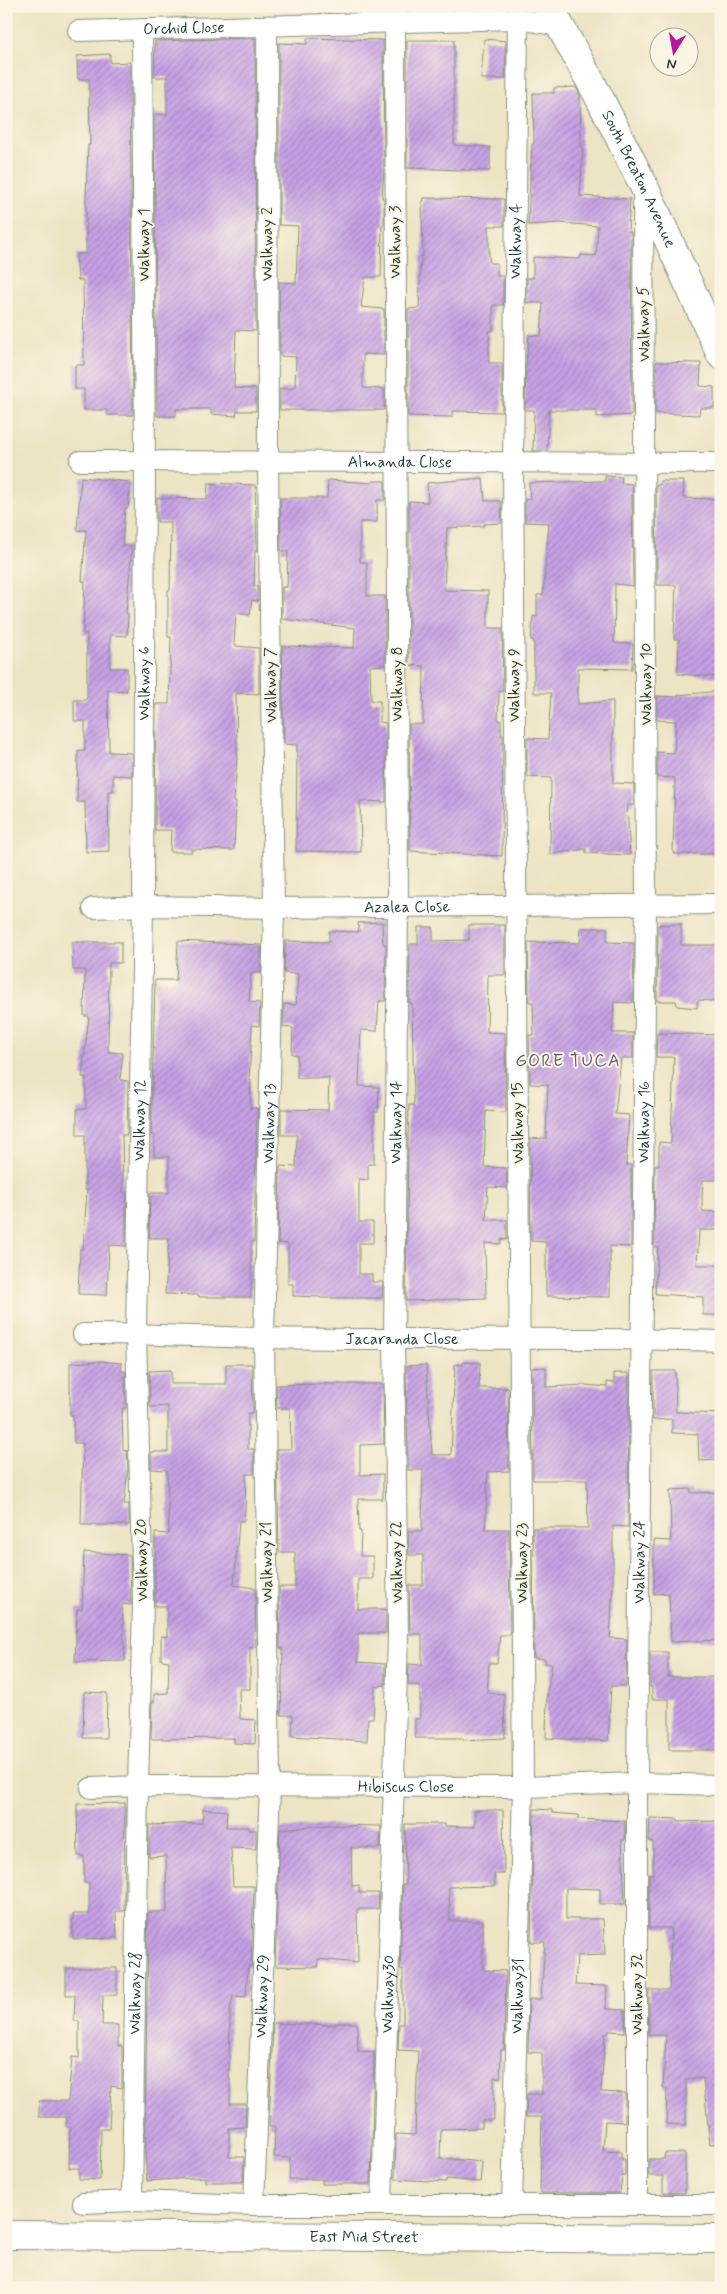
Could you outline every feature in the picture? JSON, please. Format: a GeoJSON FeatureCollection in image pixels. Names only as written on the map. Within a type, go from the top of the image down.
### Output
{"type":"FeatureCollection","features":[{"type":"Feature","properties":{"kind":"street","name":"Orchid Close"},"geometry":{"type":"LineString","coordinates":[[78,30],[518,19],[554,16]]}},
{"type":"Feature","properties":{"kind":"street","name":"South Breaton Avenue"},"geometry":{"type":"LineString","coordinates":[[554,16],[598,95],[643,184],[721,355]]}},
{"type":"Feature","properties":{"kind":"street","name":"Walkway 4"},"geometry":{"type":"LineString","coordinates":[[512,464],[518,19]]}},
{"type":"Feature","properties":{"kind":"street","name":"Walkway 3"},"geometry":{"type":"LineString","coordinates":[[395,22],[396,462]]}},
{"type":"Feature","properties":{"kind":"street","name":"Walkway 2"},"geometry":{"type":"LineString","coordinates":[[267,26],[268,462]]}},
{"type":"Feature","properties":{"kind":"street","name":"Walkway 1"},"geometry":{"type":"LineString","coordinates":[[142,29],[145,461]]}},
{"type":"Feature","properties":{"kind":"street","name":"Walkway 5"},"geometry":{"type":"LineString","coordinates":[[643,184],[645,464]]}},
{"type":"Feature","properties":{"kind":"street","name":"Almanda Close"},"geometry":{"type":"LineString","coordinates":[[80,461],[512,464],[721,462]]}},
{"type":"Feature","properties":{"kind":"street","name":"Walkway 6"},"geometry":{"type":"LineString","coordinates":[[143,906],[145,461]]}},
{"type":"Feature","properties":{"kind":"street","name":"Walkway 7"},"geometry":{"type":"LineString","coordinates":[[268,462],[274,908]]}},
{"type":"Feature","properties":{"kind":"street","name":"Walkway 8"},"geometry":{"type":"LineString","coordinates":[[396,462],[398,906]]}},
{"type":"Feature","properties":{"kind":"street","name":"Walkway 9"},"geometry":{"type":"LineString","coordinates":[[512,464],[516,906]]}},
{"type":"Feature","properties":{"kind":"street","name":"Walkway 10"},"geometry":{"type":"LineString","coordinates":[[645,464],[646,904]]}},
{"type":"Feature","properties":{"kind":"street","name":"Walkway 16"},"geometry":{"type":"LineString","coordinates":[[642,1339],[646,904]]}},
{"type":"Feature","properties":{"kind":"street","name":"Azalea Close"},"geometry":{"type":"LineString","coordinates":[[93,908],[143,906],[274,908],[721,904]]}},
{"type":"Feature","properties":{"kind":"street","name":"Walkway 12"},"geometry":{"type":"LineString","coordinates":[[136,1333],[143,906]]}},
{"type":"Feature","properties":{"kind":"street","name":"Walkway 14"},"geometry":{"type":"LineString","coordinates":[[394,1338],[398,906]]}},
{"type":"Feature","properties":{"kind":"street","name":"Walkway 15"},"geometry":{"type":"LineString","coordinates":[[516,906],[521,1340]]}},
{"type":"Feature","properties":{"kind":"street","name":"Walkway 13"},"geometry":{"type":"LineString","coordinates":[[264,1338],[274,908]]}},
{"type":"Feature","properties":{"kind":"street","name":"Jacaranda Close"},"geometry":{"type":"LineString","coordinates":[[83,1334],[136,1333],[264,1338],[721,1341]]}},
{"type":"Feature","properties":{"kind":"street","name":"Walkway 20"},"geometry":{"type":"LineString","coordinates":[[136,1333],[143,1603],[138,1786]]}},
{"type":"Feature","properties":{"kind":"street","name":"Walkway 21"},"geometry":{"type":"LineString","coordinates":[[264,1338],[270,1787]]}},
{"type":"Feature","properties":{"kind":"street","name":"Walkway 22"},"geometry":{"type":"LineString","coordinates":[[393,1786],[398,1634],[394,1338]]}},
{"type":"Feature","properties":{"kind":"street","name":"Walkway 24"},"geometry":{"type":"LineString","coordinates":[[638,1783],[642,1339]]}},
{"type":"Feature","properties":{"kind":"street","name":"Walkway 23"},"geometry":{"type":"LineString","coordinates":[[521,1340],[523,1787]]}},
{"type":"Feature","properties":{"kind":"street","name":"Hibiscus Close"},"geometry":{"type":"LineString","coordinates":[[91,1788],[138,1786],[523,1787],[638,1783],[721,1785]]}},
{"type":"Feature","properties":{"kind":"street","name":"Walkway 32"},"geometry":{"type":"LineString","coordinates":[[637,2204],[638,1783]]}},
{"type":"Feature","properties":{"kind":"street","name":"Walkway 28"},"geometry":{"type":"LineString","coordinates":[[132,2201],[138,1786]]}},
{"type":"Feature","properties":{"kind":"street","name":"Walkway30"},"geometry":{"type":"LineString","coordinates":[[382,2204],[393,1786]]}},
{"type":"Feature","properties":{"kind":"street","name":"Walkway 29"},"geometry":{"type":"LineString","coordinates":[[254,2205],[270,1787]]}},
{"type":"Feature","properties":{"kind":"street","name":"Walkway31"},"geometry":{"type":"LineString","coordinates":[[512,2205],[523,1787]]}},
{"type":"Feature","properties":{"kind":"street"},"geometry":{"type":"LineString","coordinates":[[83,2202],[132,2201],[254,2205],[721,2205]]}},
{"type":"Feature","properties":{"kind":"street","name":"East Mid Street"},"geometry":{"type":"LineString","coordinates":[[6,2235],[721,2239]]}},
{"type":"Feature","properties":{"kind":"building"},"geometry":{"type":"Polygon","coordinates":[[[255,38],[256,331],[236,330],[234,388],[256,389],[256,411],[237,411],[236,416],[211,414],[211,409],[176,409],[176,416],[157,416],[154,114],[167,115],[167,77],[154,77],[155,41],[255,38]]]}},
{"type":"Feature","properties":{"kind":"building"},"geometry":{"type":"Polygon","coordinates":[[[307,38],[383,40],[384,168],[382,198],[384,198],[384,225],[382,225],[381,277],[365,277],[361,307],[384,309],[384,355],[363,354],[363,388],[384,389],[384,410],[280,410],[280,389],[295,388],[296,357],[280,356],[279,282],[296,283],[298,226],[279,225],[279,43],[307,44],[307,38]]]}},
{"type":"Feature","properties":{"kind":"building"},"geometry":{"type":"Polygon","coordinates":[[[484,39],[506,41],[505,79],[481,79],[484,39]]]}},
{"type":"Feature","properties":{"kind":"building"},"geometry":{"type":"Polygon","coordinates":[[[407,40],[454,40],[454,145],[490,147],[490,171],[407,168],[407,40]]]}},
{"type":"Feature","properties":{"kind":"building"},"geometry":{"type":"Polygon","coordinates":[[[110,54],[110,63],[130,62],[133,415],[107,415],[107,410],[84,410],[84,389],[75,389],[75,365],[84,365],[83,280],[78,280],[76,254],[86,254],[86,198],[88,145],[90,145],[89,79],[78,79],[77,56],[110,54]]]}},
{"type":"Feature","properties":{"kind":"building"},"geometry":{"type":"Polygon","coordinates":[[[576,87],[580,95],[581,147],[583,147],[580,196],[630,199],[628,232],[631,232],[632,415],[597,417],[597,410],[549,410],[547,451],[533,451],[534,410],[525,410],[526,364],[529,335],[541,336],[543,303],[527,303],[527,278],[533,278],[533,257],[580,259],[581,255],[596,256],[598,226],[560,223],[528,225],[532,144],[534,144],[533,93],[554,93],[554,88],[576,87]]]}},
{"type":"Feature","properties":{"kind":"building"},"geometry":{"type":"Polygon","coordinates":[[[424,198],[504,199],[504,226],[489,226],[490,263],[497,263],[497,276],[503,276],[503,305],[493,305],[493,331],[489,331],[489,363],[502,363],[502,412],[452,411],[452,417],[408,416],[408,309],[419,308],[421,256],[423,256],[422,201],[424,201],[424,198]]]}},
{"type":"Feature","properties":{"kind":"building"},"geometry":{"type":"Polygon","coordinates":[[[656,362],[701,363],[700,386],[714,387],[714,408],[700,408],[699,415],[656,413],[656,362]]]}},
{"type":"Feature","properties":{"kind":"building"},"geometry":{"type":"Polygon","coordinates":[[[605,476],[622,477],[621,483],[632,484],[633,586],[615,584],[614,643],[633,644],[632,669],[578,668],[578,704],[613,701],[613,783],[634,784],[634,805],[627,805],[630,855],[586,853],[586,849],[550,854],[551,778],[527,777],[527,738],[548,739],[551,693],[534,693],[534,641],[531,640],[533,616],[537,617],[537,595],[543,595],[549,523],[525,522],[525,500],[530,499],[529,483],[605,481],[605,476]]]}},
{"type":"Feature","properties":{"kind":"building"},"geometry":{"type":"Polygon","coordinates":[[[81,477],[130,482],[128,508],[125,508],[122,546],[132,546],[126,613],[128,614],[127,636],[110,635],[110,668],[127,668],[127,691],[108,690],[109,752],[132,753],[132,776],[113,775],[113,791],[108,791],[109,851],[86,852],[85,802],[77,802],[78,751],[85,751],[85,721],[74,721],[74,700],[85,700],[87,698],[87,634],[83,634],[85,582],[82,581],[86,530],[77,530],[81,477]]]}},
{"type":"Feature","properties":{"kind":"building"},"geometry":{"type":"Polygon","coordinates":[[[483,478],[485,501],[501,501],[502,523],[447,528],[444,590],[488,591],[488,628],[502,628],[503,691],[499,691],[498,720],[501,720],[501,735],[503,735],[502,856],[410,851],[409,724],[423,724],[424,666],[409,665],[409,501],[428,502],[427,483],[483,478]]]}},
{"type":"Feature","properties":{"kind":"building"},"geometry":{"type":"Polygon","coordinates":[[[328,480],[372,483],[372,481],[385,481],[385,500],[377,500],[377,522],[360,522],[360,562],[367,562],[367,596],[385,596],[385,665],[370,666],[371,701],[380,701],[380,722],[386,723],[386,802],[360,801],[361,852],[296,851],[297,745],[284,744],[282,646],[354,648],[355,628],[282,619],[282,587],[287,587],[288,551],[281,551],[280,498],[327,498],[328,480]]]}},
{"type":"Feature","properties":{"kind":"building"},"geometry":{"type":"Polygon","coordinates":[[[660,481],[684,481],[683,498],[721,499],[721,677],[678,674],[679,639],[674,639],[676,585],[657,585],[656,485],[660,485],[660,481]]]}},
{"type":"Feature","properties":{"kind":"building"},"geometry":{"type":"Polygon","coordinates":[[[208,483],[255,485],[257,550],[255,550],[254,586],[258,586],[258,601],[252,600],[250,615],[236,613],[234,644],[236,646],[259,648],[259,694],[236,693],[237,756],[234,802],[236,802],[234,850],[192,849],[192,852],[170,852],[171,830],[155,830],[156,704],[169,704],[171,637],[168,637],[168,590],[170,590],[171,522],[157,522],[157,498],[207,499],[208,483]]]}},
{"type":"Feature","properties":{"kind":"building"},"geometry":{"type":"Polygon","coordinates":[[[721,691],[721,854],[673,854],[675,778],[657,777],[657,752],[674,753],[676,721],[657,720],[657,696],[678,697],[678,695],[721,691]]]}},
{"type":"Feature","properties":{"kind":"building"},"geometry":{"type":"Polygon","coordinates":[[[382,922],[383,944],[386,944],[385,1001],[379,1001],[377,1031],[361,1030],[359,1086],[379,1087],[378,1112],[374,1112],[374,1164],[368,1164],[368,1180],[359,1179],[359,1222],[373,1222],[373,1243],[359,1243],[359,1274],[372,1274],[372,1282],[383,1282],[382,1298],[293,1296],[293,1284],[288,1284],[288,1244],[278,1243],[280,1166],[296,1167],[297,1135],[281,1135],[281,1109],[328,1110],[329,1078],[297,1078],[297,1055],[292,1054],[293,1028],[283,1027],[284,1004],[296,1005],[298,974],[284,973],[285,941],[329,942],[329,931],[359,932],[358,923],[382,922]]]}},
{"type":"Feature","properties":{"kind":"building"},"geometry":{"type":"Polygon","coordinates":[[[681,924],[681,945],[721,945],[721,1002],[700,1000],[697,1002],[697,1008],[677,1006],[676,1001],[657,1001],[658,925],[681,924]]]}},
{"type":"Feature","properties":{"kind":"building"},"geometry":{"type":"Polygon","coordinates":[[[469,925],[505,925],[505,975],[488,975],[487,1032],[505,1033],[506,1112],[486,1111],[484,1167],[506,1168],[507,1188],[488,1187],[486,1220],[507,1220],[507,1240],[501,1239],[501,1244],[485,1243],[486,1298],[406,1301],[409,1105],[414,1105],[412,1003],[409,1003],[410,944],[418,944],[418,927],[433,927],[433,941],[469,940],[469,925]]]}},
{"type":"Feature","properties":{"kind":"building"},"geometry":{"type":"Polygon","coordinates":[[[581,928],[607,928],[607,942],[634,943],[633,1001],[632,1003],[614,1002],[612,1033],[633,1033],[633,1058],[621,1058],[615,1114],[629,1115],[626,1165],[631,1165],[631,1247],[610,1246],[610,1297],[546,1296],[546,1242],[531,1241],[530,1139],[546,1138],[548,1085],[530,1084],[529,1035],[534,1035],[533,1002],[529,1002],[528,942],[580,943],[581,928]]]}},
{"type":"Feature","properties":{"kind":"building"},"geometry":{"type":"Polygon","coordinates":[[[178,941],[261,945],[261,973],[251,973],[249,1002],[260,1003],[259,1026],[252,1025],[249,1080],[251,1080],[250,1108],[257,1108],[254,1242],[251,1242],[251,1297],[199,1297],[199,1295],[165,1294],[169,1238],[149,1238],[150,1193],[169,1193],[169,1157],[154,1157],[154,1135],[151,1135],[155,980],[176,980],[178,941]]]}},
{"type":"Feature","properties":{"kind":"building"},"geometry":{"type":"Polygon","coordinates":[[[72,942],[121,942],[121,963],[109,963],[108,1052],[123,1053],[120,1080],[128,1081],[127,1135],[122,1135],[123,1192],[126,1192],[126,1246],[109,1245],[107,1295],[78,1294],[80,1249],[83,1249],[87,1190],[85,1190],[85,1135],[77,1135],[77,1109],[86,1109],[86,1077],[82,1077],[89,1016],[84,1016],[85,970],[73,970],[72,942]]]}},
{"type":"Feature","properties":{"kind":"building"},"geometry":{"type":"Polygon","coordinates":[[[657,1033],[721,1035],[721,1180],[703,1180],[702,1211],[721,1212],[721,1230],[699,1230],[697,1265],[721,1265],[721,1315],[703,1315],[703,1297],[655,1294],[658,1247],[654,1247],[655,1165],[659,1165],[659,1142],[671,1143],[674,1057],[656,1057],[657,1033]]]}},
{"type":"Feature","properties":{"kind":"building"},"geometry":{"type":"Polygon","coordinates":[[[100,1361],[122,1363],[121,1371],[125,1371],[126,1408],[122,1408],[123,1450],[127,1451],[128,1469],[124,1504],[129,1504],[129,1525],[81,1525],[83,1443],[74,1443],[73,1415],[70,1415],[70,1363],[100,1361]]]}},
{"type":"Feature","properties":{"kind":"building"},"geometry":{"type":"Polygon","coordinates":[[[463,1362],[480,1363],[479,1388],[508,1388],[509,1471],[488,1472],[485,1529],[509,1529],[510,1635],[500,1635],[497,1663],[489,1663],[487,1693],[504,1694],[505,1738],[463,1740],[463,1738],[415,1738],[415,1719],[420,1719],[420,1685],[408,1685],[409,1664],[422,1665],[422,1634],[410,1634],[409,1585],[423,1585],[423,1555],[409,1555],[408,1531],[422,1531],[423,1470],[408,1470],[406,1366],[426,1365],[432,1455],[451,1455],[455,1364],[463,1365],[463,1362]]]}},
{"type":"Feature","properties":{"kind":"building"},"geometry":{"type":"Polygon","coordinates":[[[226,1364],[252,1364],[253,1409],[252,1413],[248,1413],[248,1449],[254,1449],[254,1474],[246,1474],[244,1521],[239,1521],[234,1585],[255,1588],[256,1647],[250,1647],[250,1689],[239,1689],[240,1719],[256,1720],[255,1744],[234,1743],[234,1738],[151,1739],[152,1702],[154,1702],[154,1694],[168,1693],[169,1661],[161,1660],[161,1636],[167,1637],[167,1606],[155,1606],[155,1533],[169,1534],[167,1470],[151,1469],[151,1452],[168,1452],[168,1406],[150,1407],[149,1371],[171,1370],[171,1384],[226,1384],[226,1364]]]}},
{"type":"Feature","properties":{"kind":"building"},"geometry":{"type":"Polygon","coordinates":[[[546,1367],[546,1387],[585,1385],[607,1387],[607,1382],[614,1383],[614,1373],[629,1373],[628,1527],[613,1526],[610,1638],[627,1639],[626,1686],[611,1686],[608,1741],[546,1738],[547,1693],[552,1664],[545,1663],[545,1659],[534,1658],[533,1528],[588,1528],[587,1480],[533,1480],[532,1368],[546,1367]]]}},
{"type":"Feature","properties":{"kind":"building"},"geometry":{"type":"Polygon","coordinates":[[[653,1371],[675,1371],[676,1412],[721,1414],[721,1460],[699,1461],[698,1434],[672,1433],[672,1419],[653,1420],[653,1371]]]}},
{"type":"Feature","properties":{"kind":"building"},"geometry":{"type":"Polygon","coordinates":[[[383,1384],[384,1444],[360,1445],[360,1475],[383,1474],[383,1499],[358,1499],[359,1531],[361,1531],[360,1556],[373,1556],[373,1579],[358,1579],[358,1609],[386,1609],[386,1633],[358,1633],[358,1662],[385,1664],[385,1685],[375,1687],[373,1718],[368,1718],[367,1741],[292,1736],[293,1715],[281,1715],[283,1648],[280,1648],[279,1587],[295,1587],[295,1552],[279,1552],[277,1449],[291,1449],[290,1408],[277,1408],[276,1385],[383,1384]]]}},
{"type":"Feature","properties":{"kind":"building"},"geometry":{"type":"Polygon","coordinates":[[[691,1489],[691,1493],[721,1492],[721,1640],[671,1642],[669,1593],[654,1594],[654,1540],[671,1541],[670,1490],[691,1489]]]}},
{"type":"Feature","properties":{"kind":"building"},"geometry":{"type":"Polygon","coordinates":[[[84,1552],[130,1555],[131,1605],[122,1604],[125,1661],[75,1662],[77,1609],[82,1609],[84,1552]]]}},
{"type":"Feature","properties":{"kind":"building"},"geometry":{"type":"Polygon","coordinates":[[[650,1652],[668,1652],[668,1677],[721,1677],[721,1750],[669,1750],[669,1699],[652,1699],[650,1652]]]}},
{"type":"Feature","properties":{"kind":"building"},"geometry":{"type":"Polygon","coordinates":[[[84,1692],[107,1693],[106,1738],[83,1738],[84,1692]]]}},
{"type":"Feature","properties":{"kind":"building"},"geometry":{"type":"Polygon","coordinates":[[[125,1803],[124,1911],[116,1911],[117,1938],[73,1939],[73,1914],[89,1914],[89,1883],[84,1883],[84,1856],[78,1856],[77,1804],[125,1803]]]}},
{"type":"Feature","properties":{"kind":"building"},"geometry":{"type":"Polygon","coordinates":[[[203,1809],[227,1811],[226,1827],[249,1827],[249,1830],[256,1830],[256,1849],[231,1848],[233,1886],[254,1886],[251,1966],[248,1966],[246,1997],[233,1996],[230,2011],[230,2104],[246,2104],[245,2127],[229,2128],[229,2157],[244,2157],[243,2182],[205,2182],[205,2177],[147,2181],[145,2152],[148,1912],[167,1912],[166,1856],[149,1857],[149,1825],[202,1823],[203,1809]]]}},
{"type":"Feature","properties":{"kind":"building"},"geometry":{"type":"Polygon","coordinates":[[[534,1809],[552,1810],[552,1813],[578,1815],[578,1819],[625,1821],[625,1840],[622,1840],[625,1904],[600,1904],[600,1889],[566,1888],[566,1919],[603,1919],[605,1955],[577,1956],[575,1985],[607,1986],[606,2009],[625,2010],[625,2032],[609,2031],[608,2034],[605,2034],[601,2092],[625,2093],[625,2122],[605,2121],[603,2151],[621,2152],[621,2159],[625,2159],[625,2176],[622,2176],[620,2193],[540,2193],[542,2117],[526,2117],[527,2094],[542,2094],[542,2053],[528,2052],[529,1999],[541,1999],[545,1942],[531,1942],[534,1809]]]}},
{"type":"Feature","properties":{"kind":"building"},"geometry":{"type":"Polygon","coordinates":[[[475,1810],[503,1810],[504,1874],[494,1874],[495,1886],[449,1887],[450,1921],[483,1921],[483,1970],[506,1971],[504,2050],[501,2050],[500,2078],[494,2077],[494,2120],[482,2120],[482,2128],[441,2129],[440,2158],[482,2162],[480,2182],[446,2179],[446,2182],[395,2179],[396,2134],[415,2135],[418,2051],[398,2050],[399,2024],[403,2024],[403,1969],[400,1969],[403,1884],[406,1884],[405,1824],[445,1824],[445,1826],[475,1827],[475,1810]]]}},
{"type":"Feature","properties":{"kind":"building"},"geometry":{"type":"Polygon","coordinates":[[[650,1818],[678,1819],[678,1822],[721,1821],[721,2143],[710,2144],[703,2078],[686,2079],[686,2125],[666,2124],[667,2088],[663,2088],[666,2035],[649,2035],[649,1990],[669,1990],[671,1928],[649,1928],[649,1874],[653,1874],[653,1842],[649,1841],[650,1818]]]}},
{"type":"Feature","properties":{"kind":"building"},"geometry":{"type":"Polygon","coordinates":[[[328,1825],[381,1826],[380,1848],[351,1848],[352,1886],[359,1885],[359,1893],[379,1893],[378,1909],[357,1909],[358,1963],[318,1959],[318,1967],[275,1966],[280,1829],[328,1825]]]}},
{"type":"Feature","properties":{"kind":"building"},"geometry":{"type":"Polygon","coordinates":[[[66,1968],[117,1968],[117,1995],[103,1995],[102,2025],[118,2025],[118,2046],[122,2046],[122,2088],[111,2086],[109,2129],[101,2129],[100,2180],[79,2179],[79,2168],[69,2168],[70,2127],[66,2127],[67,2117],[39,2117],[39,2101],[68,2101],[72,2057],[79,2058],[79,2021],[74,2021],[75,1995],[66,1995],[66,1968]]]}},
{"type":"Feature","properties":{"kind":"building"},"geometry":{"type":"Polygon","coordinates":[[[273,2023],[335,2025],[335,2023],[357,2023],[358,2051],[374,2052],[371,2184],[322,2184],[322,2179],[289,2179],[290,2158],[274,2157],[275,2127],[269,2127],[273,2023]]]}},
{"type":"Feature","properties":{"kind":"building"},"geometry":{"type":"Polygon","coordinates":[[[665,2153],[685,2153],[685,2193],[663,2193],[663,2176],[649,2176],[649,2159],[664,2159],[665,2153]]]}},
{"type":"Feature","properties":{"kind":"district","name":"GORE TUCA"},"geometry":{"type":"Point","coordinates":[568,1061]}}]}
